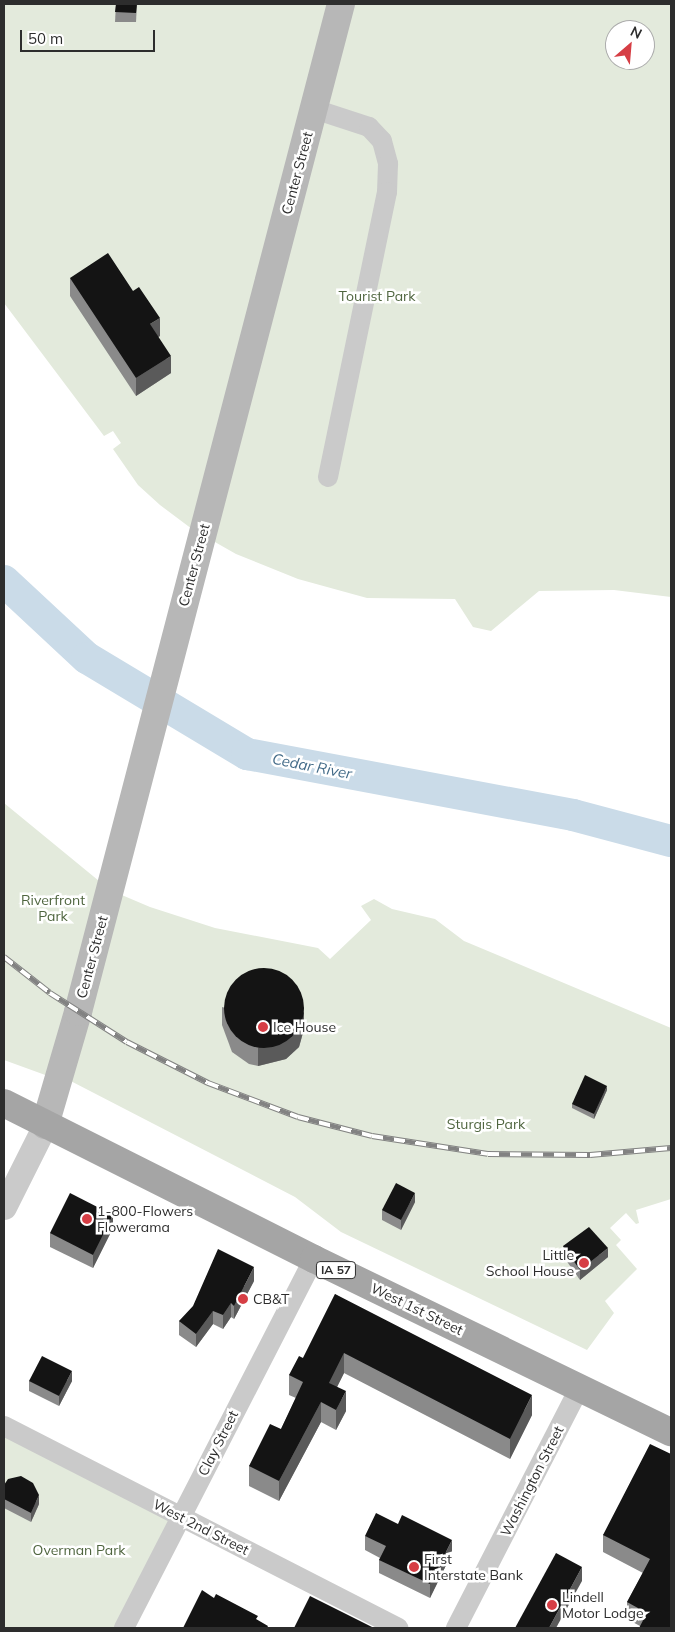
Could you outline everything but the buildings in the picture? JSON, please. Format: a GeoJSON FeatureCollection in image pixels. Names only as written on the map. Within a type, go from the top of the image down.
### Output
{"type":"FeatureCollection","features":[{"type":"Feature","properties":{"kind":"main road","name":"Center Street"},"geometry":{"type":"LineString","coordinates":[[45,1125],[96,941],[340,4]]}},
{"type":"Feature","properties":{"kind":"main road","name":"West 1st Street"},"geometry":{"type":"LineString","coordinates":[[4,1103],[314,1259],[671,1432]]}},
{"type":"Feature","properties":{"kind":"street"},"geometry":{"type":"LineString","coordinates":[[314,109],[369,127],[382,140],[388,164],[387,192],[328,477]]}},
{"type":"Feature","properties":{"kind":"street"},"geometry":{"type":"LineString","coordinates":[[4,1207],[45,1125]]}},
{"type":"Feature","properties":{"kind":"street","name":"Clay Street"},"geometry":{"type":"LineString","coordinates":[[124,1628],[314,1259]]}},
{"type":"Feature","properties":{"kind":"street","name":"Washington Street"},"geometry":{"type":"LineString","coordinates":[[456,1628],[580,1387]]}},
{"type":"Feature","properties":{"kind":"street","name":"West 2nd Street"},"geometry":{"type":"LineString","coordinates":[[4,1426],[398,1628]]}},
{"type":"Feature","properties":{"kind":"green space","name":"Tourist Park"},"geometry":{"type":"Polygon","coordinates":[[[4,4],[671,4],[671,597],[614,590],[539,591],[491,631],[473,627],[455,599],[367,598],[298,579],[236,554],[192,529],[160,505],[138,485],[113,449],[121,443],[113,431],[104,436],[4,303],[4,4]]]}},
{"type":"Feature","properties":{"kind":"green space","name":"Sturgis Park"},"geometry":{"type":"Polygon","coordinates":[[[4,803],[110,890],[150,907],[215,928],[318,948],[330,959],[371,920],[361,906],[374,899],[392,909],[435,919],[464,941],[671,1028],[671,1199],[636,1210],[639,1223],[636,1224],[626,1213],[610,1228],[621,1240],[616,1245],[637,1269],[605,1301],[614,1313],[587,1350],[341,1232],[295,1197],[61,1076],[59,1080],[4,1060],[4,803]]]}},
{"type":"Feature","properties":{"kind":"green space","name":"Overman Park"},"geometry":{"type":"Polygon","coordinates":[[[4,1426],[181,1517],[124,1628],[4,1628],[4,1426]]]}},
{"type":"Feature","properties":{"kind":"waterway","name":"Cedar River"},"geometry":{"type":"LineString","coordinates":[[4,581],[87,658],[247,754],[573,815],[671,841]]}},
{"type":"Feature","properties":{"kind":"railway"},"geometry":{"type":"LineString","coordinates":[[4,957],[50,993],[127,1042],[208,1083],[298,1117],[372,1136],[488,1154],[590,1155],[671,1148]]}},
{"type":"Feature","properties":{"kind":"place","name":"Ice House"},"geometry":{"type":"Point","coordinates":[263,1027]}},
{"type":"Feature","properties":{"kind":"place","name":"1-800-Flowers Flowerama"},"geometry":{"type":"Point","coordinates":[87,1219]}},
{"type":"Feature","properties":{"kind":"place","name":"Little School House"},"geometry":{"type":"Point","coordinates":[584,1263]}},
{"type":"Feature","properties":{"kind":"place","name":"CB&T"},"geometry":{"type":"Point","coordinates":[243,1299]}},
{"type":"Feature","properties":{"kind":"place","name":"First Interstate Bank"},"geometry":{"type":"Point","coordinates":[414,1567]}},
{"type":"Feature","properties":{"kind":"place","name":"Lindell Motor Lodge"},"geometry":{"type":"Point","coordinates":[552,1605]}},
{"type":"Feature","properties":{"kind":"park label","name":"Riverfront Park"},"geometry":{"type":"Point","coordinates":[53,908]}}]}
